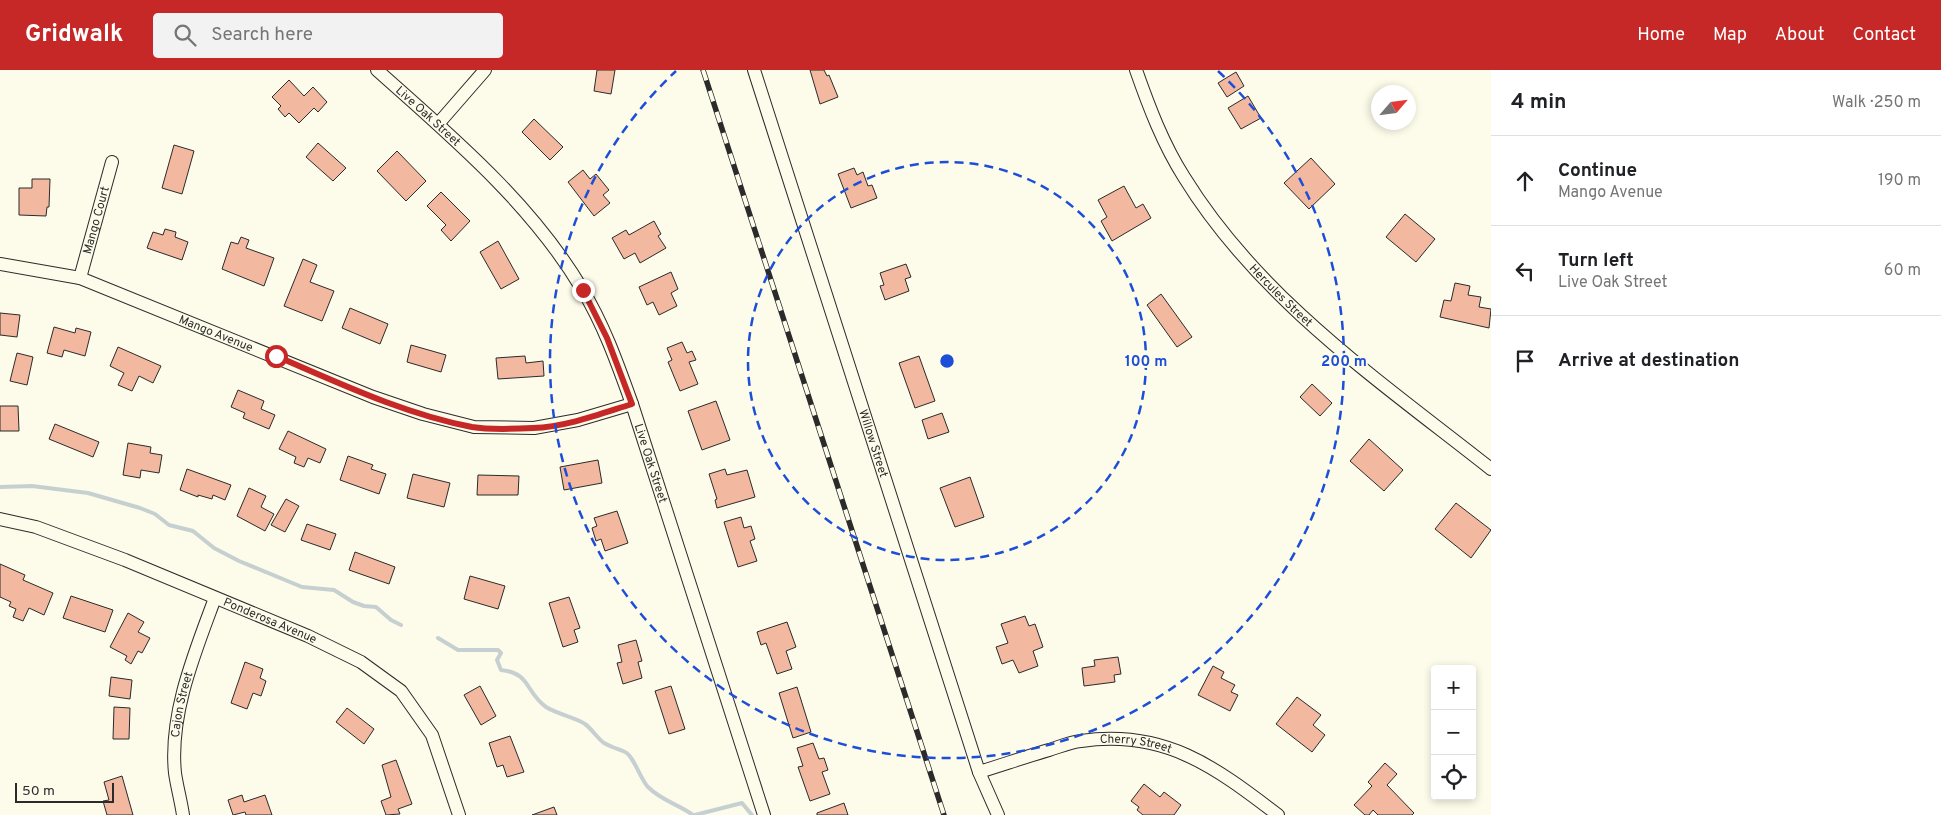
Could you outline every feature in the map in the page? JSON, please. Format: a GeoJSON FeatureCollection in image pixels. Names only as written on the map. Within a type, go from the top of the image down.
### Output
{"type":"FeatureCollection","features":[{"type":"Feature","properties":{"kind":"street","name":"Live Oak Street"},"geometry":{"type":"LineString","coordinates":[[377,70],[438,124],[511,196],[554,247],[583,290],[607,338],[632,404],[764,815]]}},
{"type":"Feature","properties":{"kind":"street"},"geometry":{"type":"LineString","coordinates":[[438,124],[486,70]]}},
{"type":"Feature","properties":{"kind":"street","name":"Willow Street"},"geometry":{"type":"LineString","coordinates":[[754,70],[979,772],[998,815]]}},
{"type":"Feature","properties":{"kind":"street","name":"Hercules Street"},"geometry":{"type":"LineString","coordinates":[[1136,70],[1153,118],[1184,178],[1240,254],[1289,305],[1340,350],[1491,469]]}},
{"type":"Feature","properties":{"kind":"street","name":"Mango Court"},"geometry":{"type":"LineString","coordinates":[[80,278],[112,162]]}},
{"type":"Feature","properties":{"kind":"street","name":"Mango Avenue"},"geometry":{"type":"LineString","coordinates":[[0,264],[80,278],[373,397],[423,414],[474,427],[534,428],[578,420],[632,404]]}},
{"type":"Feature","properties":{"kind":"street","name":"Ponderosa Avenue"},"geometry":{"type":"LineString","coordinates":[[0,519],[36,527],[125,560],[308,636],[361,662],[401,691],[432,735],[459,815]]}},
{"type":"Feature","properties":{"kind":"street","name":"Cajon Street"},"geometry":{"type":"LineString","coordinates":[[183,815],[175,772],[177,726],[186,678],[215,598]]}},
{"type":"Feature","properties":{"kind":"street","name":"Cherry Street"},"geometry":{"type":"LineString","coordinates":[[979,772],[1080,741],[1116,738],[1149,741],[1187,753],[1243,788],[1278,815]]}},
{"type":"Feature","properties":{"kind":"building"},"geometry":{"type":"Polygon","coordinates":[[[597,70],[615,70],[611,94],[594,91],[597,70]]]}},
{"type":"Feature","properties":{"kind":"building"},"geometry":{"type":"Polygon","coordinates":[[[810,70],[824,70],[827,76],[829,75],[838,97],[820,104],[810,70]]]}},
{"type":"Feature","properties":{"kind":"building"},"geometry":{"type":"Polygon","coordinates":[[[1236,72],[1244,86],[1227,97],[1218,83],[1236,72]]]}},
{"type":"Feature","properties":{"kind":"building"},"geometry":{"type":"Polygon","coordinates":[[[289,80],[304,96],[313,87],[327,102],[318,112],[314,108],[299,123],[289,113],[285,117],[278,109],[281,106],[272,97],[289,80]]]}},
{"type":"Feature","properties":{"kind":"building"},"geometry":{"type":"Polygon","coordinates":[[[1248,96],[1261,118],[1241,129],[1228,108],[1248,96]]]}},
{"type":"Feature","properties":{"kind":"building"},"geometry":{"type":"Polygon","coordinates":[[[534,119],[563,147],[550,160],[522,132],[534,119]]]}},
{"type":"Feature","properties":{"kind":"building"},"geometry":{"type":"Polygon","coordinates":[[[318,143],[346,168],[333,181],[306,157],[318,143]]]}},
{"type":"Feature","properties":{"kind":"building"},"geometry":{"type":"Polygon","coordinates":[[[174,145],[194,151],[182,194],[162,188],[174,145]]]}},
{"type":"Feature","properties":{"kind":"building"},"geometry":{"type":"Polygon","coordinates":[[[397,151],[426,181],[406,201],[377,171],[397,151]]]}},
{"type":"Feature","properties":{"kind":"building"},"geometry":{"type":"Polygon","coordinates":[[[1311,158],[1335,184],[1309,209],[1284,183],[1311,158]]]}},
{"type":"Feature","properties":{"kind":"building"},"geometry":{"type":"Polygon","coordinates":[[[854,168],[857,175],[863,172],[868,186],[872,185],[877,198],[851,208],[838,174],[854,168]]]}},
{"type":"Feature","properties":{"kind":"building"},"geometry":{"type":"Polygon","coordinates":[[[583,170],[590,179],[596,174],[609,190],[603,195],[610,203],[594,216],[568,182],[583,170]]]}},
{"type":"Feature","properties":{"kind":"building"},"geometry":{"type":"Polygon","coordinates":[[[32,179],[50,179],[49,207],[47,207],[46,216],[19,215],[19,188],[32,188],[32,179]]]}},
{"type":"Feature","properties":{"kind":"building"},"geometry":{"type":"Polygon","coordinates":[[[1124,186],[1136,208],[1143,204],[1151,218],[1112,241],[1101,221],[1107,217],[1098,200],[1124,186]]]}},
{"type":"Feature","properties":{"kind":"building"},"geometry":{"type":"Polygon","coordinates":[[[441,192],[470,221],[451,241],[441,230],[446,225],[427,206],[441,192]]]}},
{"type":"Feature","properties":{"kind":"building"},"geometry":{"type":"Polygon","coordinates":[[[1405,214],[1435,239],[1416,262],[1386,237],[1405,214]]]}},
{"type":"Feature","properties":{"kind":"building"},"geometry":{"type":"Polygon","coordinates":[[[654,221],[661,234],[658,236],[666,248],[640,263],[635,253],[624,259],[612,238],[626,230],[629,235],[654,221]]]}},
{"type":"Feature","properties":{"kind":"building"},"geometry":{"type":"Polygon","coordinates":[[[165,229],[176,232],[175,237],[188,242],[182,260],[147,248],[153,232],[163,235],[165,229]]]}},
{"type":"Feature","properties":{"kind":"building"},"geometry":{"type":"Polygon","coordinates":[[[241,237],[249,240],[246,248],[274,258],[264,286],[222,269],[231,242],[238,244],[241,237]]]}},
{"type":"Feature","properties":{"kind":"building"},"geometry":{"type":"Polygon","coordinates":[[[498,241],[519,279],[501,289],[480,252],[498,241]]]}},
{"type":"Feature","properties":{"kind":"building"},"geometry":{"type":"Polygon","coordinates":[[[303,259],[317,265],[310,282],[334,291],[322,321],[284,306],[303,259]]]}},
{"type":"Feature","properties":{"kind":"building"},"geometry":{"type":"Polygon","coordinates":[[[906,264],[911,277],[905,279],[909,291],[885,300],[880,286],[884,285],[880,273],[906,264]]]}},
{"type":"Feature","properties":{"kind":"building"},"geometry":{"type":"Polygon","coordinates":[[[671,272],[678,289],[671,293],[677,306],[659,315],[653,302],[647,305],[639,287],[671,272]]]}},
{"type":"Feature","properties":{"kind":"building"},"geometry":{"type":"Polygon","coordinates":[[[1455,283],[1470,286],[1468,295],[1481,297],[1479,307],[1491,309],[1489,328],[1440,317],[1444,300],[1451,301],[1455,283]]]}},
{"type":"Feature","properties":{"kind":"building"},"geometry":{"type":"Polygon","coordinates":[[[1161,294],[1192,337],[1177,347],[1147,305],[1161,294]]]}},
{"type":"Feature","properties":{"kind":"building"},"geometry":{"type":"Polygon","coordinates":[[[350,308],[388,324],[380,344],[342,328],[350,308]]]}},
{"type":"Feature","properties":{"kind":"building"},"geometry":{"type":"Polygon","coordinates":[[[0,313],[20,315],[17,337],[0,335],[0,313]]]}},
{"type":"Feature","properties":{"kind":"building"},"geometry":{"type":"Polygon","coordinates":[[[54,327],[75,333],[76,328],[91,332],[85,356],[64,350],[62,357],[47,353],[54,327]]]}},
{"type":"Feature","properties":{"kind":"building"},"geometry":{"type":"Polygon","coordinates":[[[682,342],[687,353],[692,351],[696,360],[689,362],[698,384],[680,391],[668,362],[672,360],[667,348],[682,342]]]}},
{"type":"Feature","properties":{"kind":"building"},"geometry":{"type":"Polygon","coordinates":[[[411,345],[446,355],[441,372],[407,362],[411,345]]]}},
{"type":"Feature","properties":{"kind":"building"},"geometry":{"type":"Polygon","coordinates":[[[118,347],[161,366],[153,383],[139,376],[132,391],[118,385],[124,373],[110,366],[118,347]]]}},
{"type":"Feature","properties":{"kind":"building"},"geometry":{"type":"Polygon","coordinates":[[[17,353],[33,357],[27,385],[10,381],[17,353]]]}},
{"type":"Feature","properties":{"kind":"building"},"geometry":{"type":"Polygon","coordinates":[[[525,356],[526,363],[543,361],[544,376],[498,379],[496,358],[525,356]]]}},
{"type":"Feature","properties":{"kind":"building"},"geometry":{"type":"Polygon","coordinates":[[[919,356],[935,401],[915,408],[899,363],[919,356]]]}},
{"type":"Feature","properties":{"kind":"building"},"geometry":{"type":"Polygon","coordinates":[[[1312,384],[1332,403],[1320,416],[1300,397],[1312,384]]]}},
{"type":"Feature","properties":{"kind":"building"},"geometry":{"type":"Polygon","coordinates":[[[238,390],[264,401],[261,409],[275,415],[269,429],[243,418],[245,413],[231,407],[238,390]]]}},
{"type":"Feature","properties":{"kind":"building"},"geometry":{"type":"Polygon","coordinates":[[[716,401],[730,440],[702,450],[688,411],[716,401]]]}},
{"type":"Feature","properties":{"kind":"building"},"geometry":{"type":"Polygon","coordinates":[[[0,406],[18,406],[19,431],[0,431],[0,406]]]}},
{"type":"Feature","properties":{"kind":"building"},"geometry":{"type":"Polygon","coordinates":[[[942,413],[949,432],[928,439],[922,420],[942,413]]]}},
{"type":"Feature","properties":{"kind":"building"},"geometry":{"type":"Polygon","coordinates":[[[55,424],[99,442],[93,457],[49,439],[55,424]]]}},
{"type":"Feature","properties":{"kind":"building"},"geometry":{"type":"Polygon","coordinates":[[[288,431],[326,449],[320,463],[308,458],[304,467],[294,463],[296,457],[279,449],[288,431]]]}},
{"type":"Feature","properties":{"kind":"building"},"geometry":{"type":"Polygon","coordinates":[[[1369,439],[1403,470],[1384,491],[1350,461],[1369,439]]]}},
{"type":"Feature","properties":{"kind":"building"},"geometry":{"type":"Polygon","coordinates":[[[128,443],[151,447],[150,453],[162,455],[159,473],[141,470],[140,478],[123,475],[128,443]]]}},
{"type":"Feature","properties":{"kind":"building"},"geometry":{"type":"Polygon","coordinates":[[[348,456],[373,465],[371,469],[386,474],[379,494],[340,480],[348,456]]]}},
{"type":"Feature","properties":{"kind":"building"},"geometry":{"type":"Polygon","coordinates":[[[598,460],[602,483],[564,490],[560,467],[598,460]]]}},
{"type":"Feature","properties":{"kind":"building"},"geometry":{"type":"Polygon","coordinates":[[[187,469],[231,485],[225,500],[213,495],[212,499],[198,495],[198,497],[180,490],[187,469]]]}},
{"type":"Feature","properties":{"kind":"building"},"geometry":{"type":"Polygon","coordinates":[[[725,469],[727,475],[747,470],[755,497],[717,508],[715,500],[717,499],[709,474],[725,469]]]}},
{"type":"Feature","properties":{"kind":"building"},"geometry":{"type":"Polygon","coordinates":[[[413,474],[450,483],[444,507],[407,498],[413,474]]]}},
{"type":"Feature","properties":{"kind":"building"},"geometry":{"type":"Polygon","coordinates":[[[478,475],[519,476],[518,495],[477,495],[478,475]]]}},
{"type":"Feature","properties":{"kind":"building"},"geometry":{"type":"Polygon","coordinates":[[[970,477],[984,517],[955,527],[940,488],[970,477]]]}},
{"type":"Feature","properties":{"kind":"building"},"geometry":{"type":"Polygon","coordinates":[[[249,488],[266,496],[261,507],[274,514],[265,531],[237,516],[249,488]]]}},
{"type":"Feature","properties":{"kind":"building"},"geometry":{"type":"Polygon","coordinates":[[[286,499],[299,506],[285,532],[271,525],[286,499]]]}},
{"type":"Feature","properties":{"kind":"building"},"geometry":{"type":"Polygon","coordinates":[[[1456,503],[1491,530],[1471,558],[1435,529],[1456,503]]]}},
{"type":"Feature","properties":{"kind":"building"},"geometry":{"type":"Polygon","coordinates":[[[617,511],[628,543],[605,551],[601,539],[596,541],[592,528],[597,526],[594,518],[617,511]]]}},
{"type":"Feature","properties":{"kind":"building"},"geometry":{"type":"Polygon","coordinates":[[[741,517],[744,528],[751,526],[755,539],[750,541],[757,561],[738,567],[724,522],[741,517]]]}},
{"type":"Feature","properties":{"kind":"building"},"geometry":{"type":"Polygon","coordinates":[[[307,524],[336,534],[330,550],[301,540],[307,524]]]}},
{"type":"Feature","properties":{"kind":"building"},"geometry":{"type":"Polygon","coordinates":[[[355,552],[395,567],[389,584],[349,570],[355,552]]]}},
{"type":"Feature","properties":{"kind":"building"},"geometry":{"type":"Polygon","coordinates":[[[0,564],[25,575],[23,580],[53,593],[44,615],[29,608],[23,621],[13,617],[16,609],[9,606],[11,602],[0,597],[0,564]]]}},
{"type":"Feature","properties":{"kind":"building"},"geometry":{"type":"Polygon","coordinates":[[[470,576],[505,586],[498,609],[464,599],[470,576]]]}},
{"type":"Feature","properties":{"kind":"building"},"geometry":{"type":"Polygon","coordinates":[[[71,596],[113,610],[105,632],[63,618],[71,596]]]}},
{"type":"Feature","properties":{"kind":"building"},"geometry":{"type":"Polygon","coordinates":[[[569,597],[580,628],[574,630],[578,642],[563,647],[549,603],[569,597]]]}},
{"type":"Feature","properties":{"kind":"building"},"geometry":{"type":"Polygon","coordinates":[[[128,613],[144,622],[138,632],[150,638],[142,653],[138,651],[131,664],[125,660],[127,656],[110,647],[128,613]]]}},
{"type":"Feature","properties":{"kind":"building"},"geometry":{"type":"Polygon","coordinates":[[[1025,616],[1029,626],[1035,624],[1043,647],[1033,651],[1038,666],[1019,673],[1013,660],[1002,664],[996,647],[1008,643],[1001,624],[1025,616]]]}},
{"type":"Feature","properties":{"kind":"building"},"geometry":{"type":"Polygon","coordinates":[[[787,622],[796,647],[786,651],[792,669],[777,674],[766,643],[761,645],[757,632],[787,622]]]}},
{"type":"Feature","properties":{"kind":"building"},"geometry":{"type":"Polygon","coordinates":[[[636,640],[642,661],[638,662],[642,678],[623,684],[617,663],[622,662],[618,645],[636,640]]]}},
{"type":"Feature","properties":{"kind":"building"},"geometry":{"type":"Polygon","coordinates":[[[1118,657],[1121,674],[1114,675],[1115,682],[1084,686],[1082,668],[1095,666],[1094,660],[1118,657]]]}},
{"type":"Feature","properties":{"kind":"building"},"geometry":{"type":"Polygon","coordinates":[[[245,662],[263,669],[260,678],[266,681],[261,696],[253,693],[247,709],[231,703],[245,662]]]}},
{"type":"Feature","properties":{"kind":"building"},"geometry":{"type":"Polygon","coordinates":[[[1213,666],[1224,672],[1221,678],[1235,685],[1231,692],[1238,695],[1230,711],[1198,695],[1213,666]]]}},
{"type":"Feature","properties":{"kind":"building"},"geometry":{"type":"Polygon","coordinates":[[[111,677],[132,680],[130,699],[109,696],[111,677]]]}},
{"type":"Feature","properties":{"kind":"building"},"geometry":{"type":"Polygon","coordinates":[[[480,686],[496,716],[481,725],[464,695],[480,686]]]}},
{"type":"Feature","properties":{"kind":"building"},"geometry":{"type":"Polygon","coordinates":[[[671,686],[685,729],[669,734],[655,691],[671,686]]]}},
{"type":"Feature","properties":{"kind":"building"},"geometry":{"type":"Polygon","coordinates":[[[797,687],[811,732],[793,738],[779,693],[797,687]]]}},
{"type":"Feature","properties":{"kind":"building"},"geometry":{"type":"Polygon","coordinates":[[[1297,697],[1321,715],[1313,725],[1325,735],[1312,752],[1276,724],[1297,697]]]}},
{"type":"Feature","properties":{"kind":"building"},"geometry":{"type":"Polygon","coordinates":[[[114,707],[130,708],[129,739],[113,739],[114,707]]]}},
{"type":"Feature","properties":{"kind":"building"},"geometry":{"type":"Polygon","coordinates":[[[347,708],[374,729],[364,744],[336,722],[347,708]]]}},
{"type":"Feature","properties":{"kind":"building"},"geometry":{"type":"Polygon","coordinates":[[[510,736],[524,772],[507,777],[503,765],[497,767],[489,743],[510,736]]]}},
{"type":"Feature","properties":{"kind":"building"},"geometry":{"type":"Polygon","coordinates":[[[813,743],[819,759],[824,758],[828,770],[822,772],[830,794],[810,801],[798,767],[803,766],[797,748],[813,743]]]}},
{"type":"Feature","properties":{"kind":"building"},"geometry":{"type":"Polygon","coordinates":[[[396,760],[412,804],[398,809],[400,814],[386,815],[381,801],[391,797],[382,765],[396,760]]]}},
{"type":"Feature","properties":{"kind":"building"},"geometry":{"type":"Polygon","coordinates":[[[1385,763],[1397,774],[1387,785],[1414,813],[1412,815],[1378,815],[1373,810],[1369,815],[1365,815],[1354,805],[1372,786],[1368,782],[1385,763]]]}},
{"type":"Feature","properties":{"kind":"building"},"geometry":{"type":"Polygon","coordinates":[[[122,776],[133,815],[107,815],[103,801],[109,800],[104,782],[122,776]]]}},
{"type":"Feature","properties":{"kind":"building"},"geometry":{"type":"Polygon","coordinates":[[[1144,784],[1160,797],[1164,792],[1181,805],[1174,815],[1143,815],[1137,810],[1139,807],[1131,801],[1144,784]]]}},
{"type":"Feature","properties":{"kind":"building"},"geometry":{"type":"Polygon","coordinates":[[[242,795],[244,802],[265,795],[272,815],[246,815],[245,812],[233,815],[228,800],[242,795]]]}},
{"type":"Feature","properties":{"kind":"building"},"geometry":{"type":"Polygon","coordinates":[[[844,803],[848,815],[817,815],[817,813],[844,803]]]}},
{"type":"Feature","properties":{"kind":"building"},"geometry":{"type":"Polygon","coordinates":[[[554,807],[557,815],[532,815],[554,807]]]}},
{"type":"Feature","properties":{"kind":"waterway"},"geometry":{"type":"LineString","coordinates":[[0,487],[32,486],[88,493],[140,508],[155,514],[169,525],[193,531],[214,548],[239,561],[302,587],[334,590],[353,602],[364,606],[376,607],[391,620],[401,625]]}},
{"type":"Feature","properties":{"kind":"waterway"},"geometry":{"type":"LineString","coordinates":[[438,638],[458,650],[498,650],[501,653],[497,660],[501,670],[511,672],[523,679],[534,695],[546,707],[588,726],[604,743],[628,754],[648,787],[659,796],[693,815]]}},
{"type":"Feature","properties":{"kind":"waterway"},"geometry":{"type":"LineString","coordinates":[[695,815],[742,803],[752,815]]}},
{"type":"Feature","properties":{"kind":"railway"},"geometry":{"type":"LineString","coordinates":[[703,70],[944,815]]}},
{"type":"Feature","properties":{"kind":"route"},"geometry":{"type":"LineString","coordinates":[[276,356],[373,397],[423,414],[474,427],[534,428],[578,420],[632,404],[607,338],[583,290]]}}]}
